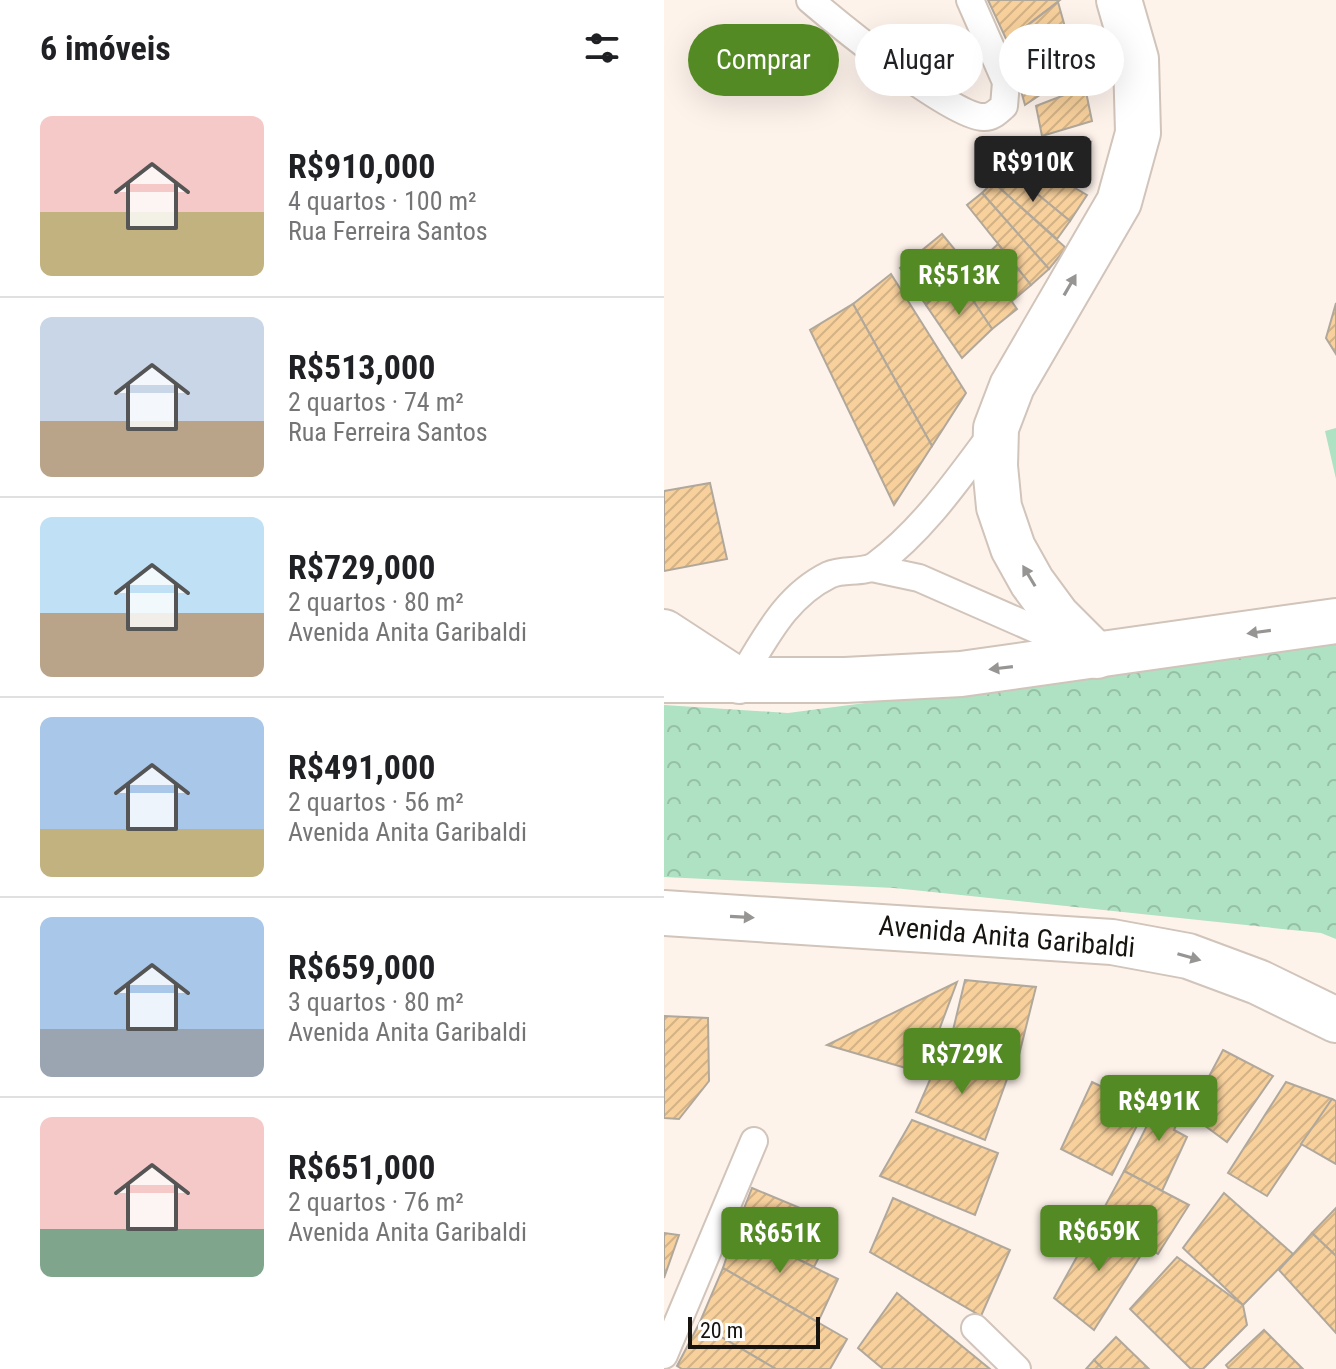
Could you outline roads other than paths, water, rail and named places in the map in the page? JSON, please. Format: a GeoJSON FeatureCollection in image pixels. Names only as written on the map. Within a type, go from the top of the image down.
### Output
{"type":"FeatureCollection","features":[{"type":"Feature","properties":{"kind":"main road"},"geometry":{"type":"LineString","coordinates":[[1097,656],[1057,616],[1032,582],[1013,548],[999,507],[995,466],[996,428],[1012,386],[1119,202],[1138,133],[1136,59],[1119,0]]}},
{"type":"Feature","properties":{"kind":"main road"},"geometry":{"type":"LineString","coordinates":[[664,680],[845,680],[961,674],[1336,621]]}},
{"type":"Feature","properties":{"kind":"main road"},"geometry":{"type":"LineString","coordinates":[[664,632],[739,681]]}},
{"type":"Feature","properties":{"kind":"main road","name":"Avenida Anita Garibaldi"},"geometry":{"type":"LineString","coordinates":[[664,913],[1112,942],[1188,956],[1258,982],[1336,1020]]}},
{"type":"Feature","properties":{"kind":"lane"},"geometry":{"type":"LineString","coordinates":[[810,0],[859,41],[928,89],[970,114],[985,118],[1004,106],[1006,82],[970,0]]}},
{"type":"Feature","properties":{"kind":"lane"},"geometry":{"type":"LineString","coordinates":[[872,568],[910,536],[935,509],[996,428]]}},
{"type":"Feature","properties":{"kind":"lane"},"geometry":{"type":"LineString","coordinates":[[739,681],[795,596],[836,571],[872,568],[919,578],[1097,656]]}},
{"type":"Feature","properties":{"kind":"lane"},"geometry":{"type":"LineString","coordinates":[[664,1355],[754,1141]]}},
{"type":"Feature","properties":{"kind":"lane"},"geometry":{"type":"LineString","coordinates":[[975,1328],[1017,1369]]}}]}
